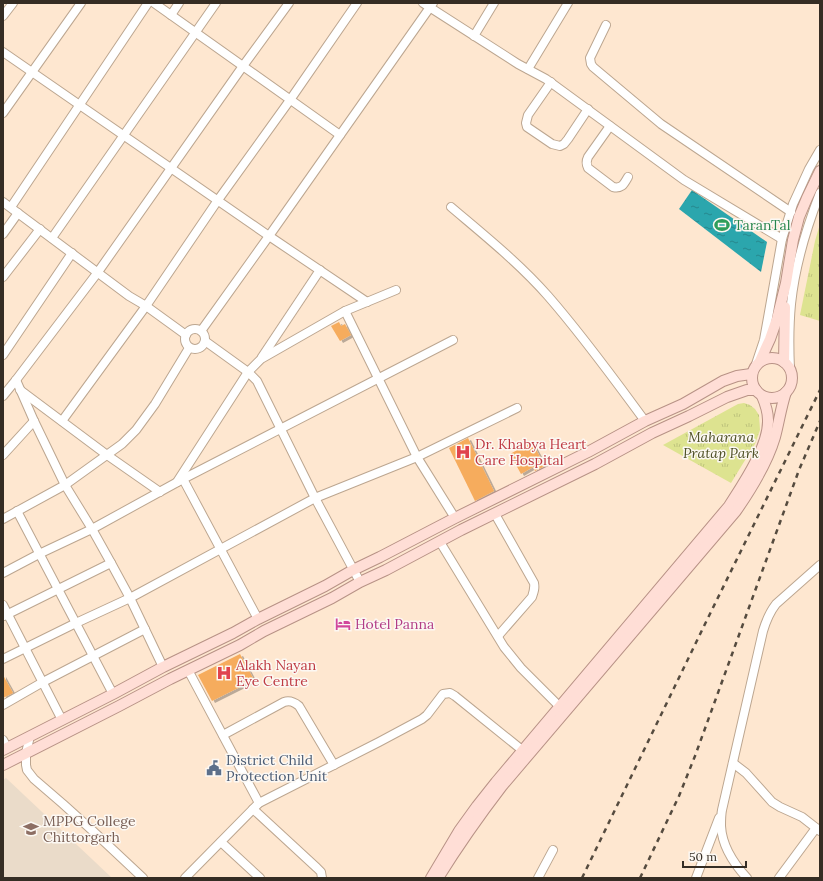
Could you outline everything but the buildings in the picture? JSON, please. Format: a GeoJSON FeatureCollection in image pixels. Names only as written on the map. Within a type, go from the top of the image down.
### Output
{"type":"FeatureCollection","features":[{"type":"Feature","properties":{"kind":"main road"},"geometry":{"type":"LineString","coordinates":[[438,878],[483,810],[562,710],[729,506],[752,468],[767,434],[768,420],[767,408],[752,383],[756,367],[770,339],[777,319],[786,283],[793,240],[799,217],[820,172]]}},
{"type":"Feature","properties":{"kind":"main road"},"geometry":{"type":"LineString","coordinates":[[431,878],[459,831],[522,750],[562,710],[736,511],[760,474],[775,438],[783,401],[792,377],[787,365],[784,317],[786,283]]}},
{"type":"Feature","properties":{"kind":"main road"},"geometry":{"type":"LineString","coordinates":[[4,745],[30,736],[62,720],[164,666],[233,633],[353,570],[588,452],[645,421],[683,404],[724,381],[756,367],[768,358],[777,358],[787,365]]}},
{"type":"Feature","properties":{"kind":"main road"},"geometry":{"type":"LineString","coordinates":[[3,765],[727,396],[747,390],[770,398],[779,397],[786,392]]}},
{"type":"Feature","properties":{"kind":"street"},"geometry":{"type":"LineString","coordinates":[[3,16],[13,3]]}},
{"type":"Feature","properties":{"kind":"street"},"geometry":{"type":"LineString","coordinates":[[3,114],[81,3]]}},
{"type":"Feature","properties":{"kind":"street"},"geometry":{"type":"LineString","coordinates":[[11,207],[148,3]]}},
{"type":"Feature","properties":{"kind":"street"},"geometry":{"type":"LineString","coordinates":[[154,3],[340,135]]}},
{"type":"Feature","properties":{"kind":"street"},"geometry":{"type":"LineString","coordinates":[[171,15],[179,3]]}},
{"type":"Feature","properties":{"kind":"street"},"geometry":{"type":"LineString","coordinates":[[52,238],[216,3]]}},
{"type":"Feature","properties":{"kind":"street"},"geometry":{"type":"LineString","coordinates":[[3,396],[98,272],[289,3]]}},
{"type":"Feature","properties":{"kind":"street"},"geometry":{"type":"LineString","coordinates":[[62,421],[146,306],[218,200],[357,3]]}},
{"type":"Feature","properties":{"kind":"street"},"geometry":{"type":"LineString","coordinates":[[423,3],[432,5],[474,36],[518,64],[551,82],[684,180],[782,239]]}},
{"type":"Feature","properties":{"kind":"street"},"geometry":{"type":"LineString","coordinates":[[474,36],[494,3]]}},
{"type":"Feature","properties":{"kind":"street"},"geometry":{"type":"LineString","coordinates":[[528,69],[568,3]]}},
{"type":"Feature","properties":{"kind":"street"},"geometry":{"type":"LineString","coordinates":[[201,331],[432,5]]}},
{"type":"Feature","properties":{"kind":"street"},"geometry":{"type":"LineString","coordinates":[[606,25],[590,58],[593,67],[661,124],[791,212]]}},
{"type":"Feature","properties":{"kind":"street"},"geometry":{"type":"LineString","coordinates":[[3,52],[367,302]]}},
{"type":"Feature","properties":{"kind":"street"},"geometry":{"type":"LineString","coordinates":[[551,82],[526,119],[527,126],[533,131],[552,144],[560,146],[568,139],[588,109]]}},
{"type":"Feature","properties":{"kind":"street"},"geometry":{"type":"LineString","coordinates":[[610,126],[588,157],[586,164],[588,168],[613,187],[621,187],[628,177]]}},
{"type":"Feature","properties":{"kind":"street"},"geometry":{"type":"LineString","coordinates":[[756,367],[764,340],[782,239],[793,204],[809,169],[820,150]]}},
{"type":"Feature","properties":{"kind":"street"},"geometry":{"type":"LineString","coordinates":[[787,365],[791,304],[795,279],[802,244],[820,193]]}},
{"type":"Feature","properties":{"kind":"street"},"geometry":{"type":"LineString","coordinates":[[3,202],[129,296],[146,306],[186,335]]}},
{"type":"Feature","properties":{"kind":"street"},"geometry":{"type":"LineString","coordinates":[[802,244],[820,203]]}},
{"type":"Feature","properties":{"kind":"street"},"geometry":{"type":"LineString","coordinates":[[452,207],[516,263],[547,295],[586,341],[645,421]]}},
{"type":"Feature","properties":{"kind":"street"},"geometry":{"type":"LineString","coordinates":[[3,234],[18,213]]}},
{"type":"Feature","properties":{"kind":"street"},"geometry":{"type":"LineString","coordinates":[[3,277],[40,230]]}},
{"type":"Feature","properties":{"kind":"street"},"geometry":{"type":"LineString","coordinates":[[3,356],[72,253]]}},
{"type":"Feature","properties":{"kind":"street"},"geometry":{"type":"LineString","coordinates":[[180,482],[248,372],[260,359],[320,270]]}},
{"type":"Feature","properties":{"kind":"street"},"geometry":{"type":"LineString","coordinates":[[260,359],[345,311],[396,290]]}},
{"type":"Feature","properties":{"kind":"street"},"geometry":{"type":"LineString","coordinates":[[345,311],[417,457],[455,518]]}},
{"type":"Feature","properties":{"kind":"street"},"geometry":{"type":"LineString","coordinates":[[194,329],[201,331],[205,337],[204,344],[196,350],[189,348],[185,342],[186,335],[194,329]]}},
{"type":"Feature","properties":{"kind":"street"},"geometry":{"type":"LineString","coordinates":[[3,573],[92,529],[160,492],[453,340]]}},
{"type":"Feature","properties":{"kind":"street"},"geometry":{"type":"LineString","coordinates":[[205,341],[248,372],[256,381],[315,498],[360,582]]}},
{"type":"Feature","properties":{"kind":"street"},"geometry":{"type":"LineString","coordinates":[[3,519],[65,485],[122,444],[136,430],[189,348]]}},
{"type":"Feature","properties":{"kind":"street"},"geometry":{"type":"LineString","coordinates":[[16,380],[65,485],[111,563],[164,666]]}},
{"type":"Feature","properties":{"kind":"street"},"geometry":{"type":"LineString","coordinates":[[20,389],[107,455],[160,492]]}},
{"type":"Feature","properties":{"kind":"street"},"geometry":{"type":"LineString","coordinates":[[3,659],[130,598],[315,498],[417,457],[517,408]]}},
{"type":"Feature","properties":{"kind":"street"},"geometry":{"type":"LineString","coordinates":[[3,455],[34,421]]}},
{"type":"Feature","properties":{"kind":"street"},"geometry":{"type":"LineString","coordinates":[[180,482],[221,549],[258,619]]}},
{"type":"Feature","properties":{"kind":"street"},"geometry":{"type":"LineString","coordinates":[[17,511],[113,694]]}},
{"type":"Feature","properties":{"kind":"street"},"geometry":{"type":"LineString","coordinates":[[494,514],[535,587],[532,597],[498,636]]}},
{"type":"Feature","properties":{"kind":"street"},"geometry":{"type":"LineString","coordinates":[[440,542],[504,647],[521,668],[562,710]]}},
{"type":"Feature","properties":{"kind":"street"},"geometry":{"type":"LineString","coordinates":[[5,615],[111,563]]}},
{"type":"Feature","properties":{"kind":"street"},"geometry":{"type":"LineString","coordinates":[[696,878],[722,810],[766,620],[770,611],[776,604],[820,565]]}},
{"type":"Feature","properties":{"kind":"street"},"geometry":{"type":"LineString","coordinates":[[3,605],[5,615],[43,682],[62,720]]}},
{"type":"Feature","properties":{"kind":"street"},"geometry":{"type":"LineString","coordinates":[[3,705],[43,682],[145,629]]}},
{"type":"Feature","properties":{"kind":"street"},"geometry":{"type":"LineString","coordinates":[[188,670],[223,736],[256,806],[317,868],[322,878]]}},
{"type":"Feature","properties":{"kind":"street"},"geometry":{"type":"LineString","coordinates":[[185,878],[256,806],[422,719],[443,694],[450,693],[455,696],[522,750]]}},
{"type":"Feature","properties":{"kind":"street"},"geometry":{"type":"LineString","coordinates":[[223,736],[284,702],[292,701],[299,706],[334,765]]}},
{"type":"Feature","properties":{"kind":"street"},"geometry":{"type":"LineString","coordinates":[[30,736],[26,753],[27,770],[143,878]]}},
{"type":"Feature","properties":{"kind":"street"},"geometry":{"type":"LineString","coordinates":[[733,763],[746,773],[772,802],[802,817],[818,829],[779,878]]}},
{"type":"Feature","properties":{"kind":"street"},"geometry":{"type":"LineString","coordinates":[[722,810],[721,826],[725,843],[732,859],[747,878]]}},
{"type":"Feature","properties":{"kind":"street"},"geometry":{"type":"LineString","coordinates":[[221,842],[260,878]]}},
{"type":"Feature","properties":{"kind":"street"},"geometry":{"type":"LineString","coordinates":[[538,878],[553,850]]}},
{"type":"Feature","properties":{"kind":"shaded area","name":"MPPG College Chittorgarh"},"geometry":{"type":"Polygon","coordinates":[[[6,778],[112,878],[3,878],[3,780],[6,778]]]}},
{"type":"Feature","properties":{"kind":"green space"},"geometry":{"type":"Polygon","coordinates":[[[820,224],[820,321],[800,315],[815,241],[820,224]]]}},
{"type":"Feature","properties":{"kind":"green space","name":"Maharana Pratap Park"},"geometry":{"type":"Polygon","coordinates":[[[744,403],[755,409],[759,415],[760,430],[755,444],[731,483],[663,445],[738,404],[744,403]]]}},
{"type":"Feature","properties":{"kind":"water","name":"TaranTal"},"geometry":{"type":"Polygon","coordinates":[[[692,190],[767,242],[761,272],[679,209],[692,190]]]}},
{"type":"Feature","properties":{"kind":"railway"},"geometry":{"type":"LineString","coordinates":[[582,878],[820,390]]}},
{"type":"Feature","properties":{"kind":"railway"},"geometry":{"type":"LineString","coordinates":[[640,878],[679,796],[695,756],[799,470],[820,421]]}},
{"type":"Feature","properties":{"kind":"place","name":"TaranTal"},"geometry":{"type":"Point","coordinates":[722,225]}},
{"type":"Feature","properties":{"kind":"place","name":"Dr. Khabya Heart Care Hospital"},"geometry":{"type":"Point","coordinates":[463,452]}},
{"type":"Feature","properties":{"kind":"place","name":"Hotel Panna"},"geometry":{"type":"Point","coordinates":[343,624]}},
{"type":"Feature","properties":{"kind":"place","name":"Alakh Nayan Eye Centre"},"geometry":{"type":"Point","coordinates":[224,673]}},
{"type":"Feature","properties":{"kind":"place","name":"District Child Protection Unit"},"geometry":{"type":"Point","coordinates":[214,768]}},
{"type":"Feature","properties":{"kind":"place","name":"MPPG College Chittorgarh"},"geometry":{"type":"Point","coordinates":[31,829]}}]}
